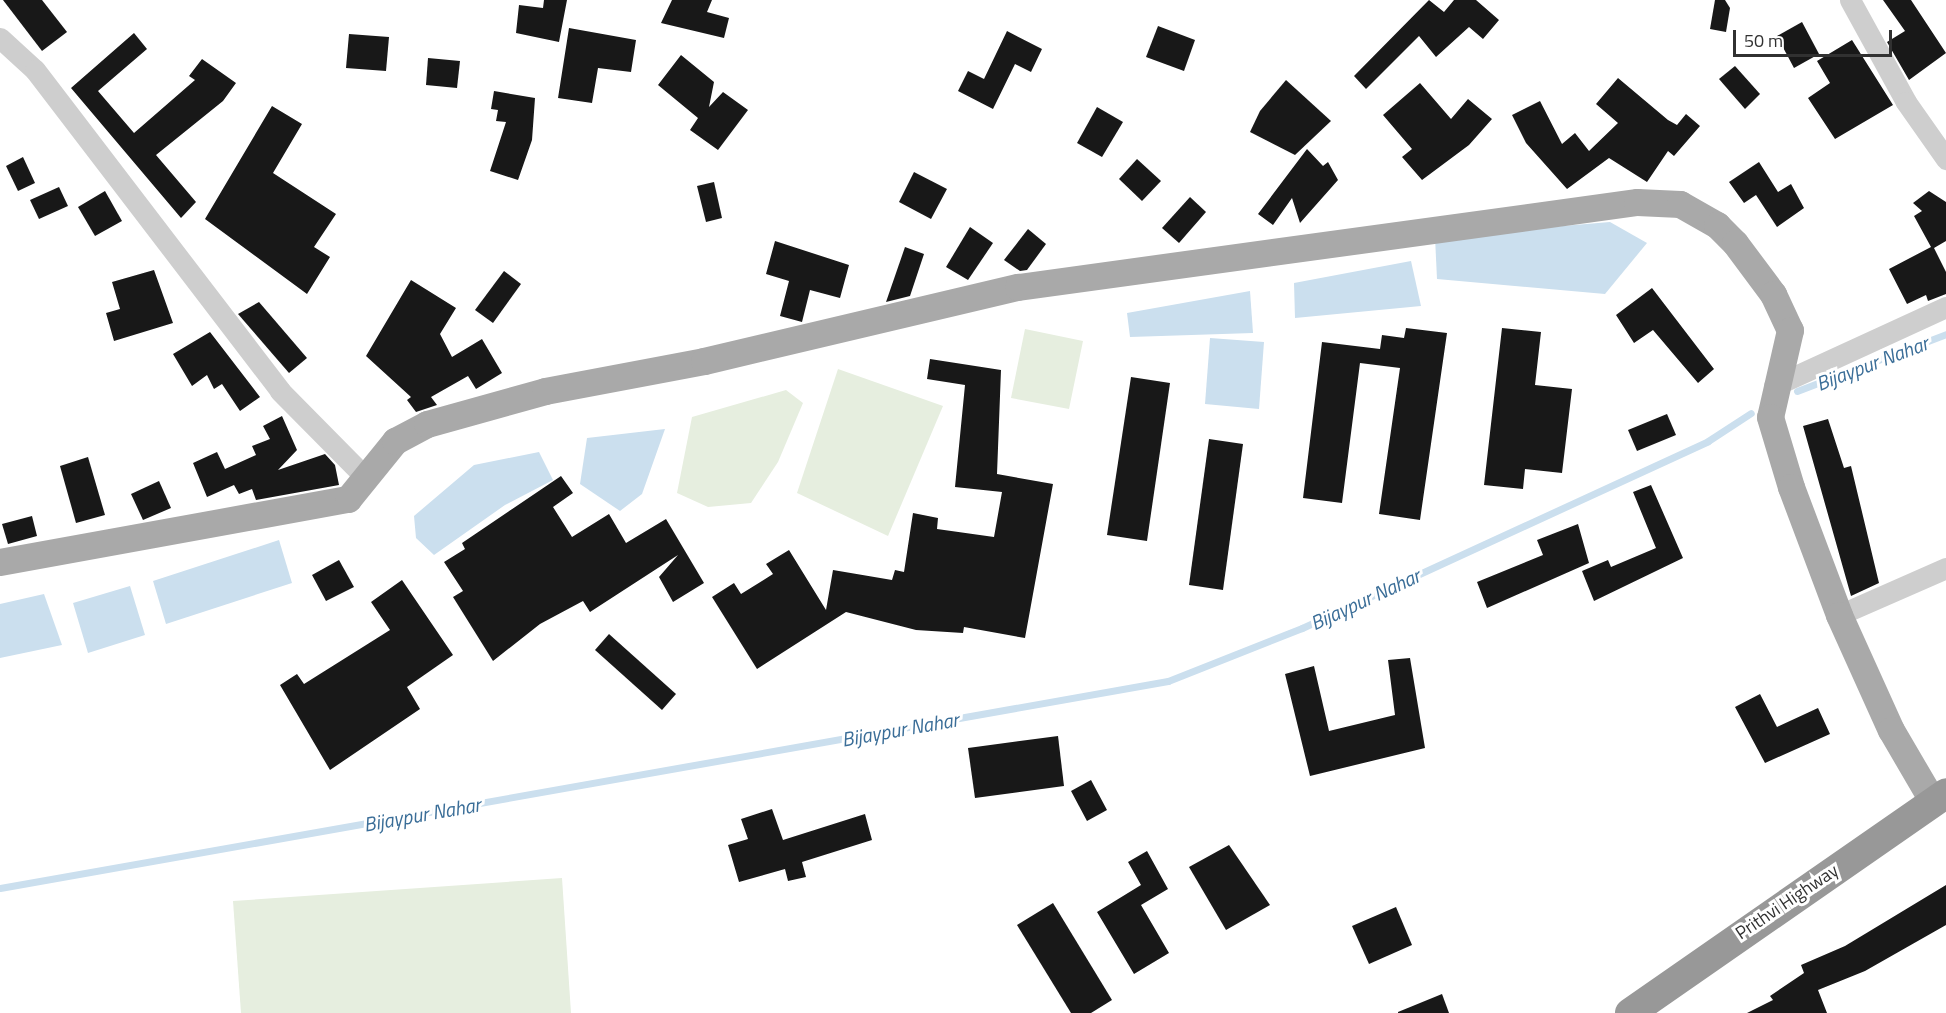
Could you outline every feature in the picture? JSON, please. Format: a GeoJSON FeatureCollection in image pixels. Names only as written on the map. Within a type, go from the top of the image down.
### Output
{"type":"FeatureCollection","features":[{"type":"Feature","properties":{"kind":"highway","name":"Prithvi Highway"},"geometry":{"type":"LineString","coordinates":[[1630,1013],[1939,798]]}},
{"type":"Feature","properties":{"kind":"main road"},"geometry":{"type":"LineString","coordinates":[[0,562],[348,499],[363,476],[395,441],[427,424],[465,412],[1018,287],[1637,202],[1680,204],[1703,215],[1735,243],[1773,294],[1790,330],[1774,386],[1770,417],[1839,615],[1891,730],[1939,798]]}},
{"type":"Feature","properties":{"kind":"street"},"geometry":{"type":"LineString","coordinates":[[1850,0],[1906,102],[1946,159]]}},
{"type":"Feature","properties":{"kind":"street"},"geometry":{"type":"LineString","coordinates":[[0,38],[35,70],[280,391],[363,476]]}},
{"type":"Feature","properties":{"kind":"street"},"geometry":{"type":"LineString","coordinates":[[1774,386],[1946,307]]}},
{"type":"Feature","properties":{"kind":"street"},"geometry":{"type":"LineString","coordinates":[[1839,615],[1946,568]]}},
{"type":"Feature","properties":{"kind":"green space"},"geometry":{"type":"Polygon","coordinates":[[[1025,329],[1083,341],[1069,409],[1011,398],[1025,329]]]}},
{"type":"Feature","properties":{"kind":"green space"},"geometry":{"type":"Polygon","coordinates":[[[838,369],[943,406],[888,536],[797,493],[838,369]]]}},
{"type":"Feature","properties":{"kind":"green space"},"geometry":{"type":"Polygon","coordinates":[[[786,390],[803,403],[778,462],[751,503],[708,507],[677,493],[692,417],[786,390]]]}},
{"type":"Feature","properties":{"kind":"green space"},"geometry":{"type":"Polygon","coordinates":[[[562,878],[571,1013],[241,1013],[233,901],[562,878]]]}},
{"type":"Feature","properties":{"kind":"water"},"geometry":{"type":"Polygon","coordinates":[[[1610,222],[1647,243],[1605,294],[1437,279],[1435,237],[1610,222]]]}},
{"type":"Feature","properties":{"kind":"water"},"geometry":{"type":"Polygon","coordinates":[[[1411,261],[1421,306],[1295,318],[1294,283],[1411,261]]]}},
{"type":"Feature","properties":{"kind":"water"},"geometry":{"type":"Polygon","coordinates":[[[1250,291],[1253,333],[1130,337],[1127,313],[1250,291]]]}},
{"type":"Feature","properties":{"kind":"water"},"geometry":{"type":"Polygon","coordinates":[[[1210,338],[1264,342],[1259,409],[1205,404],[1210,338]]]}},
{"type":"Feature","properties":{"kind":"water"},"geometry":{"type":"Polygon","coordinates":[[[665,429],[642,494],[620,511],[580,484],[587,438],[665,429]]]}},
{"type":"Feature","properties":{"kind":"water"},"geometry":{"type":"Polygon","coordinates":[[[539,452],[553,480],[505,505],[434,555],[416,538],[414,516],[474,465],[539,452]]]}},
{"type":"Feature","properties":{"kind":"water"},"geometry":{"type":"Polygon","coordinates":[[[279,540],[292,583],[166,624],[153,581],[279,540]]]}},
{"type":"Feature","properties":{"kind":"water"},"geometry":{"type":"Polygon","coordinates":[[[130,586],[145,635],[88,653],[73,603],[130,586]]]}},
{"type":"Feature","properties":{"kind":"water"},"geometry":{"type":"Polygon","coordinates":[[[44,594],[62,645],[0,658],[0,604],[44,594]]]}},
{"type":"Feature","properties":{"kind":"building"},"geometry":{"type":"Polygon","coordinates":[[[3,0],[42,0],[67,32],[42,51],[3,0]]]}},
{"type":"Feature","properties":{"kind":"building"},"geometry":{"type":"Polygon","coordinates":[[[544,0],[567,0],[559,42],[516,33],[519,5],[543,8],[544,0]]]}},
{"type":"Feature","properties":{"kind":"building"},"geometry":{"type":"Polygon","coordinates":[[[672,0],[712,0],[707,12],[729,18],[724,38],[661,23],[672,0]]]}},
{"type":"Feature","properties":{"kind":"building"},"geometry":{"type":"Polygon","coordinates":[[[1429,0],[1444,12],[1454,0],[1476,0],[1499,20],[1483,39],[1469,27],[1436,57],[1419,36],[1366,89],[1354,76],[1429,0]]]}},
{"type":"Feature","properties":{"kind":"building"},"geometry":{"type":"Polygon","coordinates":[[[1715,0],[1725,0],[1730,8],[1726,32],[1710,29],[1715,0]]]}},
{"type":"Feature","properties":{"kind":"building"},"geometry":{"type":"Polygon","coordinates":[[[1883,0],[1911,0],[1946,53],[1909,80],[1887,42],[1905,31],[1883,0]]]}},
{"type":"Feature","properties":{"kind":"building"},"geometry":{"type":"Polygon","coordinates":[[[1802,22],[1819,54],[1794,68],[1777,36],[1802,22]]]}},
{"type":"Feature","properties":{"kind":"building"},"geometry":{"type":"Polygon","coordinates":[[[1158,26],[1195,40],[1184,71],[1146,57],[1158,26]]]}},
{"type":"Feature","properties":{"kind":"building"},"geometry":{"type":"Polygon","coordinates":[[[569,28],[636,40],[631,72],[598,68],[592,103],[558,98],[569,28]]]}},
{"type":"Feature","properties":{"kind":"building"},"geometry":{"type":"Polygon","coordinates":[[[1007,31],[1042,49],[1031,72],[1015,64],[993,109],[958,91],[968,71],[984,79],[1007,31]]]}},
{"type":"Feature","properties":{"kind":"building"},"geometry":{"type":"Polygon","coordinates":[[[134,33],[147,49],[98,91],[134,133],[195,80],[189,76],[202,59],[236,83],[223,101],[156,155],[196,202],[181,218],[71,88],[134,33]]]}},
{"type":"Feature","properties":{"kind":"building"},"geometry":{"type":"Polygon","coordinates":[[[349,34],[389,37],[386,71],[346,68],[349,34]]]}},
{"type":"Feature","properties":{"kind":"building"},"geometry":{"type":"Polygon","coordinates":[[[1852,40],[1893,105],[1835,139],[1808,98],[1830,83],[1817,61],[1852,40]]]}},
{"type":"Feature","properties":{"kind":"building"},"geometry":{"type":"Polygon","coordinates":[[[681,55],[714,82],[709,107],[723,92],[748,110],[718,150],[690,130],[698,118],[658,85],[681,55]]]}},
{"type":"Feature","properties":{"kind":"building"},"geometry":{"type":"Polygon","coordinates":[[[428,58],[460,61],[457,88],[426,85],[428,58]]]}},
{"type":"Feature","properties":{"kind":"building"},"geometry":{"type":"Polygon","coordinates":[[[1735,66],[1760,94],[1745,109],[1719,79],[1735,66]]]}},
{"type":"Feature","properties":{"kind":"building"},"geometry":{"type":"Polygon","coordinates":[[[1618,78],[1668,120],[1677,125],[1686,114],[1700,126],[1674,156],[1668,151],[1647,182],[1609,158],[1567,189],[1526,143],[1512,115],[1540,101],[1562,144],[1575,133],[1589,151],[1618,123],[1596,104],[1618,78]]]}},
{"type":"Feature","properties":{"kind":"building"},"geometry":{"type":"Polygon","coordinates":[[[1286,80],[1331,121],[1295,155],[1250,132],[1260,111],[1286,80]]]}},
{"type":"Feature","properties":{"kind":"building"},"geometry":{"type":"Polygon","coordinates":[[[1420,83],[1451,119],[1468,99],[1492,119],[1469,145],[1422,180],[1402,157],[1412,149],[1383,115],[1420,83]]]}},
{"type":"Feature","properties":{"kind":"building"},"geometry":{"type":"Polygon","coordinates":[[[494,91],[535,98],[532,140],[518,180],[490,171],[506,122],[496,121],[498,110],[491,109],[494,91]]]}},
{"type":"Feature","properties":{"kind":"building"},"geometry":{"type":"Polygon","coordinates":[[[272,106],[302,124],[273,173],[336,214],[314,247],[330,257],[307,294],[205,219],[272,106]]]}},
{"type":"Feature","properties":{"kind":"building"},"geometry":{"type":"Polygon","coordinates":[[[1097,107],[1123,122],[1102,157],[1077,143],[1097,107]]]}},
{"type":"Feature","properties":{"kind":"building"},"geometry":{"type":"Polygon","coordinates":[[[1307,149],[1323,166],[1328,162],[1338,180],[1300,223],[1292,198],[1273,225],[1258,214],[1307,149]]]}},
{"type":"Feature","properties":{"kind":"building"},"geometry":{"type":"Polygon","coordinates":[[[23,157],[35,183],[18,191],[6,166],[23,157]]]}},
{"type":"Feature","properties":{"kind":"building"},"geometry":{"type":"Polygon","coordinates":[[[1137,159],[1161,181],[1142,201],[1119,179],[1137,159]]]}},
{"type":"Feature","properties":{"kind":"building"},"geometry":{"type":"Polygon","coordinates":[[[1759,162],[1778,192],[1791,184],[1804,208],[1777,227],[1756,195],[1744,203],[1729,182],[1759,162]]]}},
{"type":"Feature","properties":{"kind":"building"},"geometry":{"type":"Polygon","coordinates":[[[914,172],[947,189],[931,219],[899,202],[914,172]]]}},
{"type":"Feature","properties":{"kind":"building"},"geometry":{"type":"Polygon","coordinates":[[[714,182],[722,218],[706,222],[697,186],[714,182]]]}},
{"type":"Feature","properties":{"kind":"building"},"geometry":{"type":"Polygon","coordinates":[[[59,187],[68,206],[39,219],[30,200],[59,187]]]}},
{"type":"Feature","properties":{"kind":"building"},"geometry":{"type":"Polygon","coordinates":[[[105,191],[122,221],[95,236],[78,207],[105,191]]]}},
{"type":"Feature","properties":{"kind":"building"},"geometry":{"type":"Polygon","coordinates":[[[1929,191],[1946,202],[1946,241],[1934,248],[1946,272],[1946,294],[1928,301],[1926,295],[1907,304],[1889,269],[1931,247],[1914,216],[1922,211],[1913,203],[1929,191]]]}},
{"type":"Feature","properties":{"kind":"building"},"geometry":{"type":"Polygon","coordinates":[[[1190,197],[1206,212],[1179,243],[1162,228],[1190,197]]]}},
{"type":"Feature","properties":{"kind":"building"},"geometry":{"type":"Polygon","coordinates":[[[970,227],[993,243],[968,280],[946,267],[970,227]]]}},
{"type":"Feature","properties":{"kind":"building"},"geometry":{"type":"Polygon","coordinates":[[[1028,229],[1046,244],[1027,270],[1020,271],[1004,260],[1028,229]]]}},
{"type":"Feature","properties":{"kind":"building"},"geometry":{"type":"Polygon","coordinates":[[[775,241],[849,265],[840,298],[810,290],[802,322],[780,316],[789,281],[766,274],[775,241]]]}},
{"type":"Feature","properties":{"kind":"building"},"geometry":{"type":"Polygon","coordinates":[[[905,247],[924,254],[910,296],[886,302],[905,247]]]}},
{"type":"Feature","properties":{"kind":"building"},"geometry":{"type":"Polygon","coordinates":[[[154,270],[173,323],[114,341],[106,313],[120,309],[112,282],[154,270]]]}},
{"type":"Feature","properties":{"kind":"building"},"geometry":{"type":"Polygon","coordinates":[[[504,271],[521,284],[493,323],[475,310],[504,271]]]}},
{"type":"Feature","properties":{"kind":"building"},"geometry":{"type":"Polygon","coordinates":[[[411,280],[456,308],[440,334],[452,357],[482,339],[502,373],[476,389],[468,376],[431,397],[437,405],[416,412],[407,400],[411,397],[366,356],[411,280]]]}},
{"type":"Feature","properties":{"kind":"building"},"geometry":{"type":"Polygon","coordinates":[[[1652,288],[1714,369],[1698,383],[1653,330],[1634,343],[1616,315],[1652,288]]]}},
{"type":"Feature","properties":{"kind":"building"},"geometry":{"type":"Polygon","coordinates":[[[259,302],[307,358],[289,373],[238,314],[259,302]]]}},
{"type":"Feature","properties":{"kind":"building"},"geometry":{"type":"Polygon","coordinates":[[[1406,328],[1447,333],[1420,520],[1379,514],[1400,368],[1360,363],[1342,503],[1303,498],[1322,342],[1380,349],[1382,335],[1404,338],[1406,328]]]}},
{"type":"Feature","properties":{"kind":"building"},"geometry":{"type":"Polygon","coordinates":[[[1502,328],[1541,332],[1535,385],[1572,389],[1562,473],[1525,469],[1523,489],[1484,485],[1502,328]]]}},
{"type":"Feature","properties":{"kind":"building"},"geometry":{"type":"Polygon","coordinates":[[[210,332],[260,397],[240,411],[222,384],[214,389],[207,375],[192,386],[173,354],[210,332]]]}},
{"type":"Feature","properties":{"kind":"building"},"geometry":{"type":"Polygon","coordinates":[[[930,359],[1001,370],[997,474],[1053,484],[1025,638],[964,627],[963,633],[916,630],[846,612],[757,669],[712,597],[734,583],[741,594],[773,574],[766,564],[789,550],[826,610],[833,570],[892,580],[895,570],[904,572],[913,513],[938,518],[937,529],[994,537],[1002,492],[955,487],[965,385],[927,379],[930,359]]]}},
{"type":"Feature","properties":{"kind":"building"},"geometry":{"type":"Polygon","coordinates":[[[1131,377],[1170,383],[1147,541],[1107,535],[1131,377]]]}},
{"type":"Feature","properties":{"kind":"building"},"geometry":{"type":"Polygon","coordinates":[[[1667,414],[1676,435],[1637,451],[1628,430],[1667,414]]]}},
{"type":"Feature","properties":{"kind":"building"},"geometry":{"type":"Polygon","coordinates":[[[282,416],[297,450],[278,470],[325,454],[335,465],[339,485],[256,500],[252,489],[239,494],[234,485],[207,497],[193,463],[217,452],[225,469],[256,455],[252,446],[270,439],[263,426],[282,416]]]}},
{"type":"Feature","properties":{"kind":"building"},"geometry":{"type":"Polygon","coordinates":[[[1828,419],[1844,468],[1851,466],[1879,583],[1851,596],[1803,426],[1828,419]]]}},
{"type":"Feature","properties":{"kind":"building"},"geometry":{"type":"Polygon","coordinates":[[[1209,439],[1243,444],[1223,590],[1189,585],[1209,439]]]}},
{"type":"Feature","properties":{"kind":"building"},"geometry":{"type":"Polygon","coordinates":[[[88,457],[105,515],[76,523],[60,466],[88,457]]]}},
{"type":"Feature","properties":{"kind":"building"},"geometry":{"type":"Polygon","coordinates":[[[561,476],[573,493],[553,507],[572,537],[609,514],[626,543],[666,519],[704,583],[673,602],[659,577],[678,555],[590,612],[583,601],[540,624],[493,661],[453,597],[463,591],[444,562],[465,549],[462,543],[561,476]]]}},
{"type":"Feature","properties":{"kind":"building"},"geometry":{"type":"Polygon","coordinates":[[[159,481],[171,508],[143,520],[131,494],[159,481]]]}},
{"type":"Feature","properties":{"kind":"building"},"geometry":{"type":"Polygon","coordinates":[[[1651,485],[1683,558],[1594,601],[1582,571],[1608,560],[1611,567],[1656,548],[1633,492],[1651,485]]]}},
{"type":"Feature","properties":{"kind":"building"},"geometry":{"type":"Polygon","coordinates":[[[32,516],[37,536],[8,544],[2,524],[32,516]]]}},
{"type":"Feature","properties":{"kind":"building"},"geometry":{"type":"Polygon","coordinates":[[[1578,524],[1589,563],[1487,608],[1477,582],[1543,555],[1537,540],[1578,524]]]}},
{"type":"Feature","properties":{"kind":"building"},"geometry":{"type":"Polygon","coordinates":[[[339,560],[354,587],[326,601],[312,575],[339,560]]]}},
{"type":"Feature","properties":{"kind":"building"},"geometry":{"type":"Polygon","coordinates":[[[402,580],[453,655],[407,687],[420,709],[330,770],[280,685],[297,674],[304,684],[390,630],[371,602],[402,580]]]}},
{"type":"Feature","properties":{"kind":"building"},"geometry":{"type":"Polygon","coordinates":[[[609,634],[676,694],[662,710],[595,650],[609,634]]]}},
{"type":"Feature","properties":{"kind":"building"},"geometry":{"type":"Polygon","coordinates":[[[1410,658],[1425,748],[1310,776],[1285,674],[1314,666],[1329,731],[1395,715],[1388,660],[1410,658]]]}},
{"type":"Feature","properties":{"kind":"building"},"geometry":{"type":"Polygon","coordinates":[[[1760,694],[1777,727],[1818,708],[1830,734],[1765,763],[1735,707],[1760,694]]]}},
{"type":"Feature","properties":{"kind":"building"},"geometry":{"type":"Polygon","coordinates":[[[1058,736],[1064,786],[975,798],[968,748],[1058,736]]]}},
{"type":"Feature","properties":{"kind":"building"},"geometry":{"type":"Polygon","coordinates":[[[1091,780],[1107,810],[1087,821],[1071,791],[1091,780]]]}},
{"type":"Feature","properties":{"kind":"building"},"geometry":{"type":"Polygon","coordinates":[[[772,809],[783,840],[865,814],[872,840],[802,862],[806,877],[788,881],[785,869],[739,882],[728,845],[748,839],[741,819],[772,809]]]}},
{"type":"Feature","properties":{"kind":"building"},"geometry":{"type":"Polygon","coordinates":[[[1229,845],[1270,905],[1226,930],[1189,867],[1229,845]]]}},
{"type":"Feature","properties":{"kind":"building"},"geometry":{"type":"Polygon","coordinates":[[[1147,851],[1168,889],[1141,905],[1169,953],[1134,974],[1097,912],[1141,885],[1128,862],[1147,851]]]}},
{"type":"Feature","properties":{"kind":"building"},"geometry":{"type":"Polygon","coordinates":[[[1946,885],[1946,925],[1865,971],[1818,990],[1827,1013],[1747,1013],[1773,1000],[1770,996],[1804,973],[1801,965],[1845,946],[1946,885]]]}},
{"type":"Feature","properties":{"kind":"building"},"geometry":{"type":"Polygon","coordinates":[[[1053,903],[1112,1000],[1091,1013],[1071,1013],[1017,925],[1053,903]]]}},
{"type":"Feature","properties":{"kind":"building"},"geometry":{"type":"Polygon","coordinates":[[[1396,907],[1412,945],[1369,964],[1352,926],[1396,907]]]}},
{"type":"Feature","properties":{"kind":"building"},"geometry":{"type":"Polygon","coordinates":[[[1442,994],[1449,1013],[1398,1013],[1398,1012],[1442,994]]]}},
{"type":"Feature","properties":{"kind":"waterway","name":"Bijaypur Nahar"},"geometry":{"type":"LineString","coordinates":[[1797,391],[1946,334]]}},
{"type":"Feature","properties":{"kind":"waterway","name":"Bijaypur Nahar"},"geometry":{"type":"LineString","coordinates":[[0,888],[1168,681],[1302,628],[1708,441],[1751,413]]}}]}
